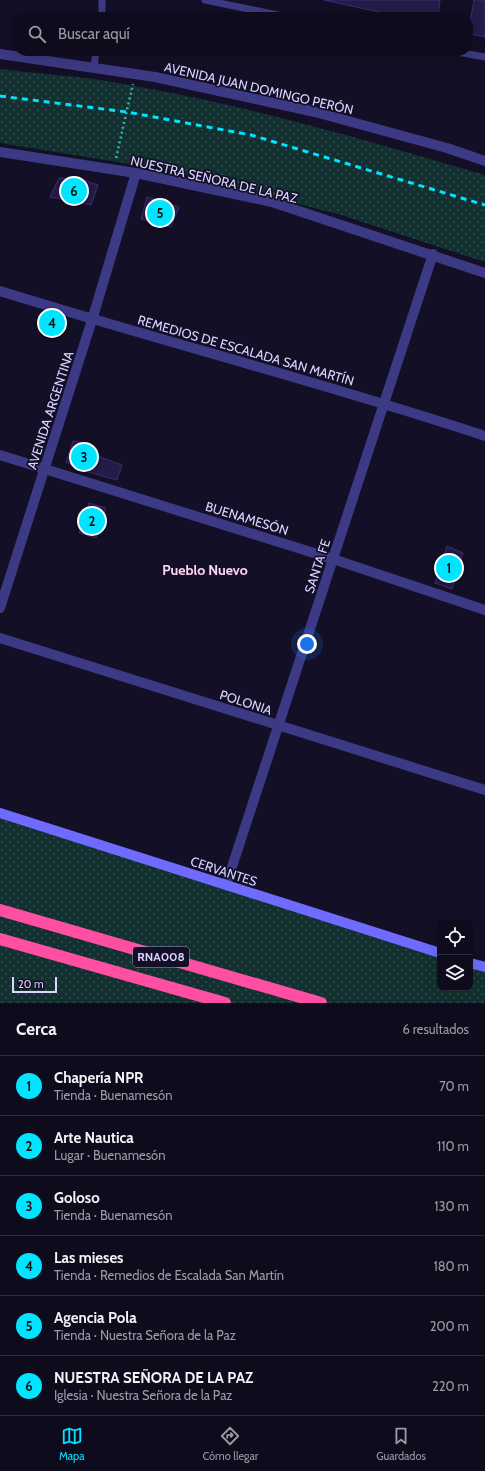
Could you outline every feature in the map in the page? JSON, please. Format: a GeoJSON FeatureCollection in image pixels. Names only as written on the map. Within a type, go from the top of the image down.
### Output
{"type":"FeatureCollection","features":[{"type":"Feature","properties":{"kind":"highway","name":"RNA008"},"geometry":{"type":"LineString","coordinates":[[0,910],[321,1003]]}},
{"type":"Feature","properties":{"kind":"highway","name":"RNA008"},"geometry":{"type":"LineString","coordinates":[[0,939],[225,1003]]}},
{"type":"Feature","properties":{"kind":"main road","name":"CERVANTES"},"geometry":{"type":"LineString","coordinates":[[0,812],[437,952]]}},
{"type":"Feature","properties":{"kind":"main road"},"geometry":{"type":"LineString","coordinates":[[473,964],[485,967]]}},
{"type":"Feature","properties":{"kind":"street","name":"AVENIDA JUAN DOMINGO PERÓN"},"geometry":{"type":"LineString","coordinates":[[0,54],[12,56]]}},
{"type":"Feature","properties":{"kind":"street","name":"AVENIDA JUAN DOMINGO PERÓN"},"geometry":{"type":"LineString","coordinates":[[13,56],[135,74],[315,112],[447,148],[485,161]]}},
{"type":"Feature","properties":{"kind":"street","name":"NUESTRA SEÑORA DE LA PAZ"},"geometry":{"type":"LineString","coordinates":[[0,152],[136,174],[272,202],[433,254],[485,273]]}},
{"type":"Feature","properties":{"kind":"street","name":"AVENIDA ARGENTINA"},"geometry":{"type":"LineString","coordinates":[[0,608],[92,320],[136,174]]}},
{"type":"Feature","properties":{"kind":"street","name":"SANTA FE"},"geometry":{"type":"LineString","coordinates":[[226,885],[433,254]]}},
{"type":"Feature","properties":{"kind":"street","name":"REMEDIOS DE ESCALADA SAN MARTÍN"},"geometry":{"type":"LineString","coordinates":[[0,291],[92,320],[385,403],[485,436]]}},
{"type":"Feature","properties":{"kind":"street","name":"BUENAMESÓN"},"geometry":{"type":"LineString","coordinates":[[0,455],[333,559],[485,610]]}},
{"type":"Feature","properties":{"kind":"street","name":"POLONIA"},"geometry":{"type":"LineString","coordinates":[[0,638],[485,790]]}},
{"type":"Feature","properties":{"kind":"lane"},"geometry":{"type":"LineString","coordinates":[[102,0],[102,12]]}},
{"type":"Feature","properties":{"kind":"lane"},"geometry":{"type":"LineString","coordinates":[[205,0],[263,12]]}},
{"type":"Feature","properties":{"kind":"lane"},"geometry":{"type":"LineString","coordinates":[[473,55],[485,57]]}},
{"type":"Feature","properties":{"kind":"lane"},"geometry":{"type":"LineString","coordinates":[[94,68],[95,56]]}},
{"type":"Feature","properties":{"kind":"path"},"geometry":{"type":"LineString","coordinates":[[114,170],[135,74]]}},
{"type":"Feature","properties":{"kind":"green space"},"geometry":{"type":"Polygon","coordinates":[[[0,69],[93,79],[192,97],[339,133],[485,175],[485,262],[338,214],[161,169],[0,143],[0,69]]]}},
{"type":"Feature","properties":{"kind":"green space"},"geometry":{"type":"Polygon","coordinates":[[[0,813],[437,952],[437,991],[473,991],[473,964],[485,967],[485,1003],[0,1003],[0,813]]]}},
{"type":"Feature","properties":{"kind":"building"},"geometry":{"type":"Polygon","coordinates":[[[324,0],[440,0],[439,12],[379,12],[324,0]]]}},
{"type":"Feature","properties":{"kind":"building"},"geometry":{"type":"Polygon","coordinates":[[[474,0],[485,0],[485,37],[473,34],[472,12],[474,0]]]}},
{"type":"Feature","properties":{"kind":"building"},"geometry":{"type":"Polygon","coordinates":[[[59,178],[81,179],[98,185],[91,205],[50,197],[59,178]]]}},
{"type":"Feature","properties":{"kind":"building"},"geometry":{"type":"Polygon","coordinates":[[[147,197],[179,207],[171,227],[141,219],[147,197]]]}},
{"type":"Feature","properties":{"kind":"building"},"geometry":{"type":"Polygon","coordinates":[[[49,316],[56,319],[58,326],[56,335],[45,331],[49,316]]]}},
{"type":"Feature","properties":{"kind":"building"},"geometry":{"type":"Polygon","coordinates":[[[73,441],[85,443],[86,452],[122,465],[117,480],[81,470],[66,462],[73,441]]]}},
{"type":"Feature","properties":{"kind":"building"},"geometry":{"type":"Polygon","coordinates":[[[89,503],[106,508],[96,538],[79,533],[89,503]]]}},
{"type":"Feature","properties":{"kind":"building"},"geometry":{"type":"Polygon","coordinates":[[[447,546],[463,553],[452,589],[435,583],[447,546]]]}},
{"type":"Feature","properties":{"kind":"railway"},"geometry":{"type":"LineString","coordinates":[[0,96],[127,112],[251,135],[485,205]]}},
{"type":"Feature","properties":{"kind":"place","name":"NUESTRA SEÑORA DE LA PAZ"},"geometry":{"type":"Point","coordinates":[74,191]}},
{"type":"Feature","properties":{"kind":"place","name":"Agencia Pola"},"geometry":{"type":"Point","coordinates":[160,213]}},
{"type":"Feature","properties":{"kind":"place","name":"Las mieses"},"geometry":{"type":"Point","coordinates":[52,323]}},
{"type":"Feature","properties":{"kind":"place","name":"Goloso"},"geometry":{"type":"Point","coordinates":[84,457]}},
{"type":"Feature","properties":{"kind":"place","name":"Arte Nautica"},"geometry":{"type":"Point","coordinates":[92,521]}},
{"type":"Feature","properties":{"kind":"place","name":"Chapería NPR"},"geometry":{"type":"Point","coordinates":[449,568]}},
{"type":"Feature","properties":{"kind":"district","name":"Pueblo Nuevo"},"geometry":{"type":"Point","coordinates":[205,570]}}]}
